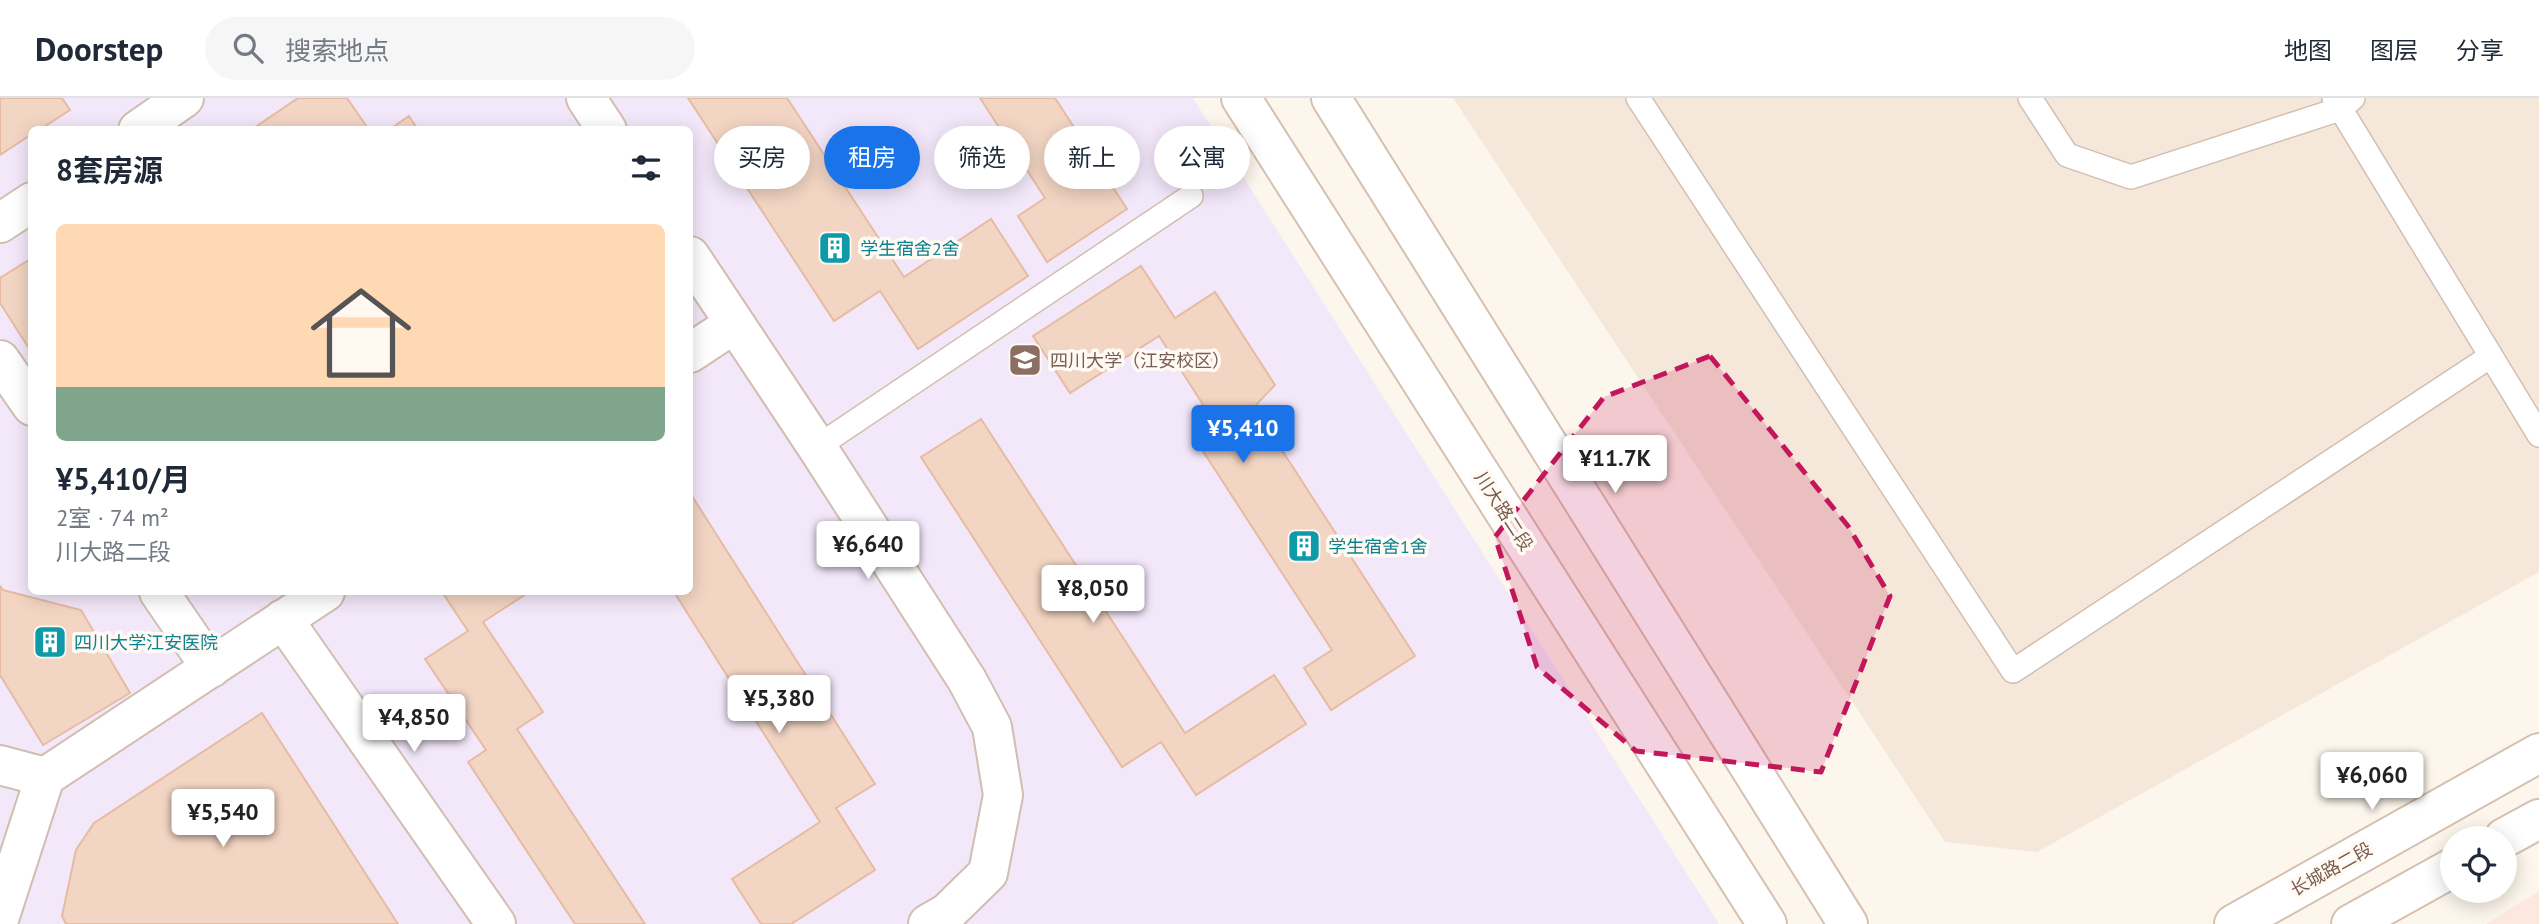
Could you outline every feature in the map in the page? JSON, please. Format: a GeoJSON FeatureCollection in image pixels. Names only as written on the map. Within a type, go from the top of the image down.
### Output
{"type":"FeatureCollection","features":[{"type":"Feature","properties":{"kind":"main road"},"geometry":{"type":"LineString","coordinates":[[144,126],[184,98]]}},
{"type":"Feature","properties":{"kind":"main road"},"geometry":{"type":"LineString","coordinates":[[586,98],[604,126]]}},
{"type":"Feature","properties":{"kind":"main road","name":"川大路二段"},"geometry":{"type":"LineString","coordinates":[[1241,98],[1767,924]]}},
{"type":"Feature","properties":{"kind":"main road"},"geometry":{"type":"LineString","coordinates":[[1331,98],[1849,924]]}},
{"type":"Feature","properties":{"kind":"main road"},"geometry":{"type":"LineString","coordinates":[[0,223],[28,204]]}},
{"type":"Feature","properties":{"kind":"main road"},"geometry":{"type":"LineString","coordinates":[[693,261],[967,680],[992,727],[1003,795],[988,873],[947,913],[928,924]]}},
{"type":"Feature","properties":{"kind":"main road"},"geometry":{"type":"LineString","coordinates":[[693,351],[734,324]]}},
{"type":"Feature","properties":{"kind":"main road"},"geometry":{"type":"LineString","coordinates":[[0,360],[28,399]]}},
{"type":"Feature","properties":{"kind":"main road"},"geometry":{"type":"LineString","coordinates":[[161,595],[211,668]]}},
{"type":"Feature","properties":{"kind":"main road"},"geometry":{"type":"LineString","coordinates":[[0,916],[46,777],[320,595]]}},
{"type":"Feature","properties":{"kind":"main road"},"geometry":{"type":"LineString","coordinates":[[283,619],[496,924]]}},
{"type":"Feature","properties":{"kind":"main road","name":"长城路二段"},"geometry":{"type":"LineString","coordinates":[[2234,924],[2539,753]]}},
{"type":"Feature","properties":{"kind":"main road"},"geometry":{"type":"LineString","coordinates":[[0,765],[46,777]]}},
{"type":"Feature","properties":{"kind":"main road"},"geometry":{"type":"LineString","coordinates":[[2517,831],[2539,819]]}},
{"type":"Feature","properties":{"kind":"main road"},"geometry":{"type":"LineString","coordinates":[[2351,924],[2440,875]]}},
{"type":"Feature","properties":{"kind":"lane"},"geometry":{"type":"LineString","coordinates":[[1638,98],[2013,671],[2491,356]]}},
{"type":"Feature","properties":{"kind":"lane"},"geometry":{"type":"LineString","coordinates":[[2030,98],[2067,155],[2131,177],[2342,102],[2539,435]]}},
{"type":"Feature","properties":{"kind":"lane"},"geometry":{"type":"LineString","coordinates":[[817,447],[1191,197]]}},
{"type":"Feature","properties":{"kind":"highlighted area"},"geometry":{"type":"Polygon","coordinates":[[[1710,356],[1848,526],[1890,596],[1821,772],[1636,751],[1537,667],[1495,537],[1604,397],[1710,356]]]}},
{"type":"Feature","properties":{"kind":"shaded area","name":"四川大学（江安校区）"},"geometry":{"type":"Polygon","coordinates":[[[0,98],[1193,98],[1211,126],[1154,126],[1154,189],[1250,188],[1719,924],[0,924],[0,98]]]}},
{"type":"Feature","properties":{"kind":"shaded area"},"geometry":{"type":"Polygon","coordinates":[[[1453,98],[2539,98],[2539,572],[2037,852],[1945,842],[1453,98]]]}},
{"type":"Feature","properties":{"kind":"shaded area"},"geometry":{"type":"Polygon","coordinates":[[[2539,891],[2539,924],[2486,924],[2539,891]]]}},
{"type":"Feature","properties":{"kind":"building"},"geometry":{"type":"Polygon","coordinates":[[[0,98],[62,98],[70,110],[45,126],[28,126],[28,137],[0,155],[0,98]]]}},
{"type":"Feature","properties":{"kind":"building"},"geometry":{"type":"Polygon","coordinates":[[[298,98],[347,98],[366,126],[257,126],[298,98]]]}},
{"type":"Feature","properties":{"kind":"building","name":"学生宿舍2舍"},"geometry":{"type":"Polygon","coordinates":[[[688,98],[787,98],[805,126],[714,126],[714,138],[688,98]]]}},
{"type":"Feature","properties":{"kind":"building"},"geometry":{"type":"Polygon","coordinates":[[[980,98],[1055,98],[1073,126],[1044,126],[1044,189],[1114,189],[1127,209],[1047,262],[1018,216],[1045,198],[1030,175],[1030,126],[998,126],[980,98]]]}},
{"type":"Feature","properties":{"kind":"building"},"geometry":{"type":"Polygon","coordinates":[[[409,116],[415,126],[395,126],[409,116]]]}},
{"type":"Feature","properties":{"kind":"building","name":"学生宿舍2舍"},"geometry":{"type":"Polygon","coordinates":[[[810,133],[824,155],[824,189],[846,189],[904,277],[991,219],[1028,276],[918,349],[880,291],[834,321],[748,189],[810,189],[810,133]]]}},
{"type":"Feature","properties":{"kind":"building"},"geometry":{"type":"Polygon","coordinates":[[[28,260],[28,347],[0,303],[0,278],[28,260]]]}},
{"type":"Feature","properties":{"kind":"building","name":"学生宿舍1舍"},"geometry":{"type":"Polygon","coordinates":[[[1141,266],[1175,318],[1215,292],[1275,385],[1254,407],[1415,656],[1331,710],[1304,668],[1332,650],[1197,442],[1218,428],[1159,336],[1070,393],[1033,336],[1141,266]]]}},
{"type":"Feature","properties":{"kind":"building"},"geometry":{"type":"Polygon","coordinates":[[[981,419],[1185,733],[1274,675],[1306,724],[1196,795],[1161,742],[1122,767],[921,457],[981,419]]]}},
{"type":"Feature","properties":{"kind":"building"},"geometry":{"type":"Polygon","coordinates":[[[693,498],[875,784],[836,808],[875,870],[791,924],[761,924],[732,879],[820,822],[676,595],[693,595],[693,498]]]}},
{"type":"Feature","properties":{"kind":"building","name":"四川大学江安医院"},"geometry":{"type":"Polygon","coordinates":[[[0,586],[3,590],[81,610],[130,693],[43,745],[0,675],[0,586]]]}},
{"type":"Feature","properties":{"kind":"building"},"geometry":{"type":"Polygon","coordinates":[[[444,595],[524,595],[483,622],[543,712],[517,729],[645,924],[575,924],[468,762],[486,750],[425,659],[468,631],[444,595]]]}},
{"type":"Feature","properties":{"kind":"building"},"geometry":{"type":"Polygon","coordinates":[[[262,713],[398,924],[66,924],[62,916],[76,850],[94,823],[262,713]]]}},
{"type":"Feature","properties":{"kind":"place","name":"学生宿舍2舍"},"geometry":{"type":"Point","coordinates":[835,248]}},
{"type":"Feature","properties":{"kind":"place","name":"四川大学（江安校区）"},"geometry":{"type":"Point","coordinates":[1025,360]}},
{"type":"Feature","properties":{"kind":"place","name":"学生宿舍1舍"},"geometry":{"type":"Point","coordinates":[1304,546]}},
{"type":"Feature","properties":{"kind":"place","name":"四川大学江安医院"},"geometry":{"type":"Point","coordinates":[50,642]}}]}
